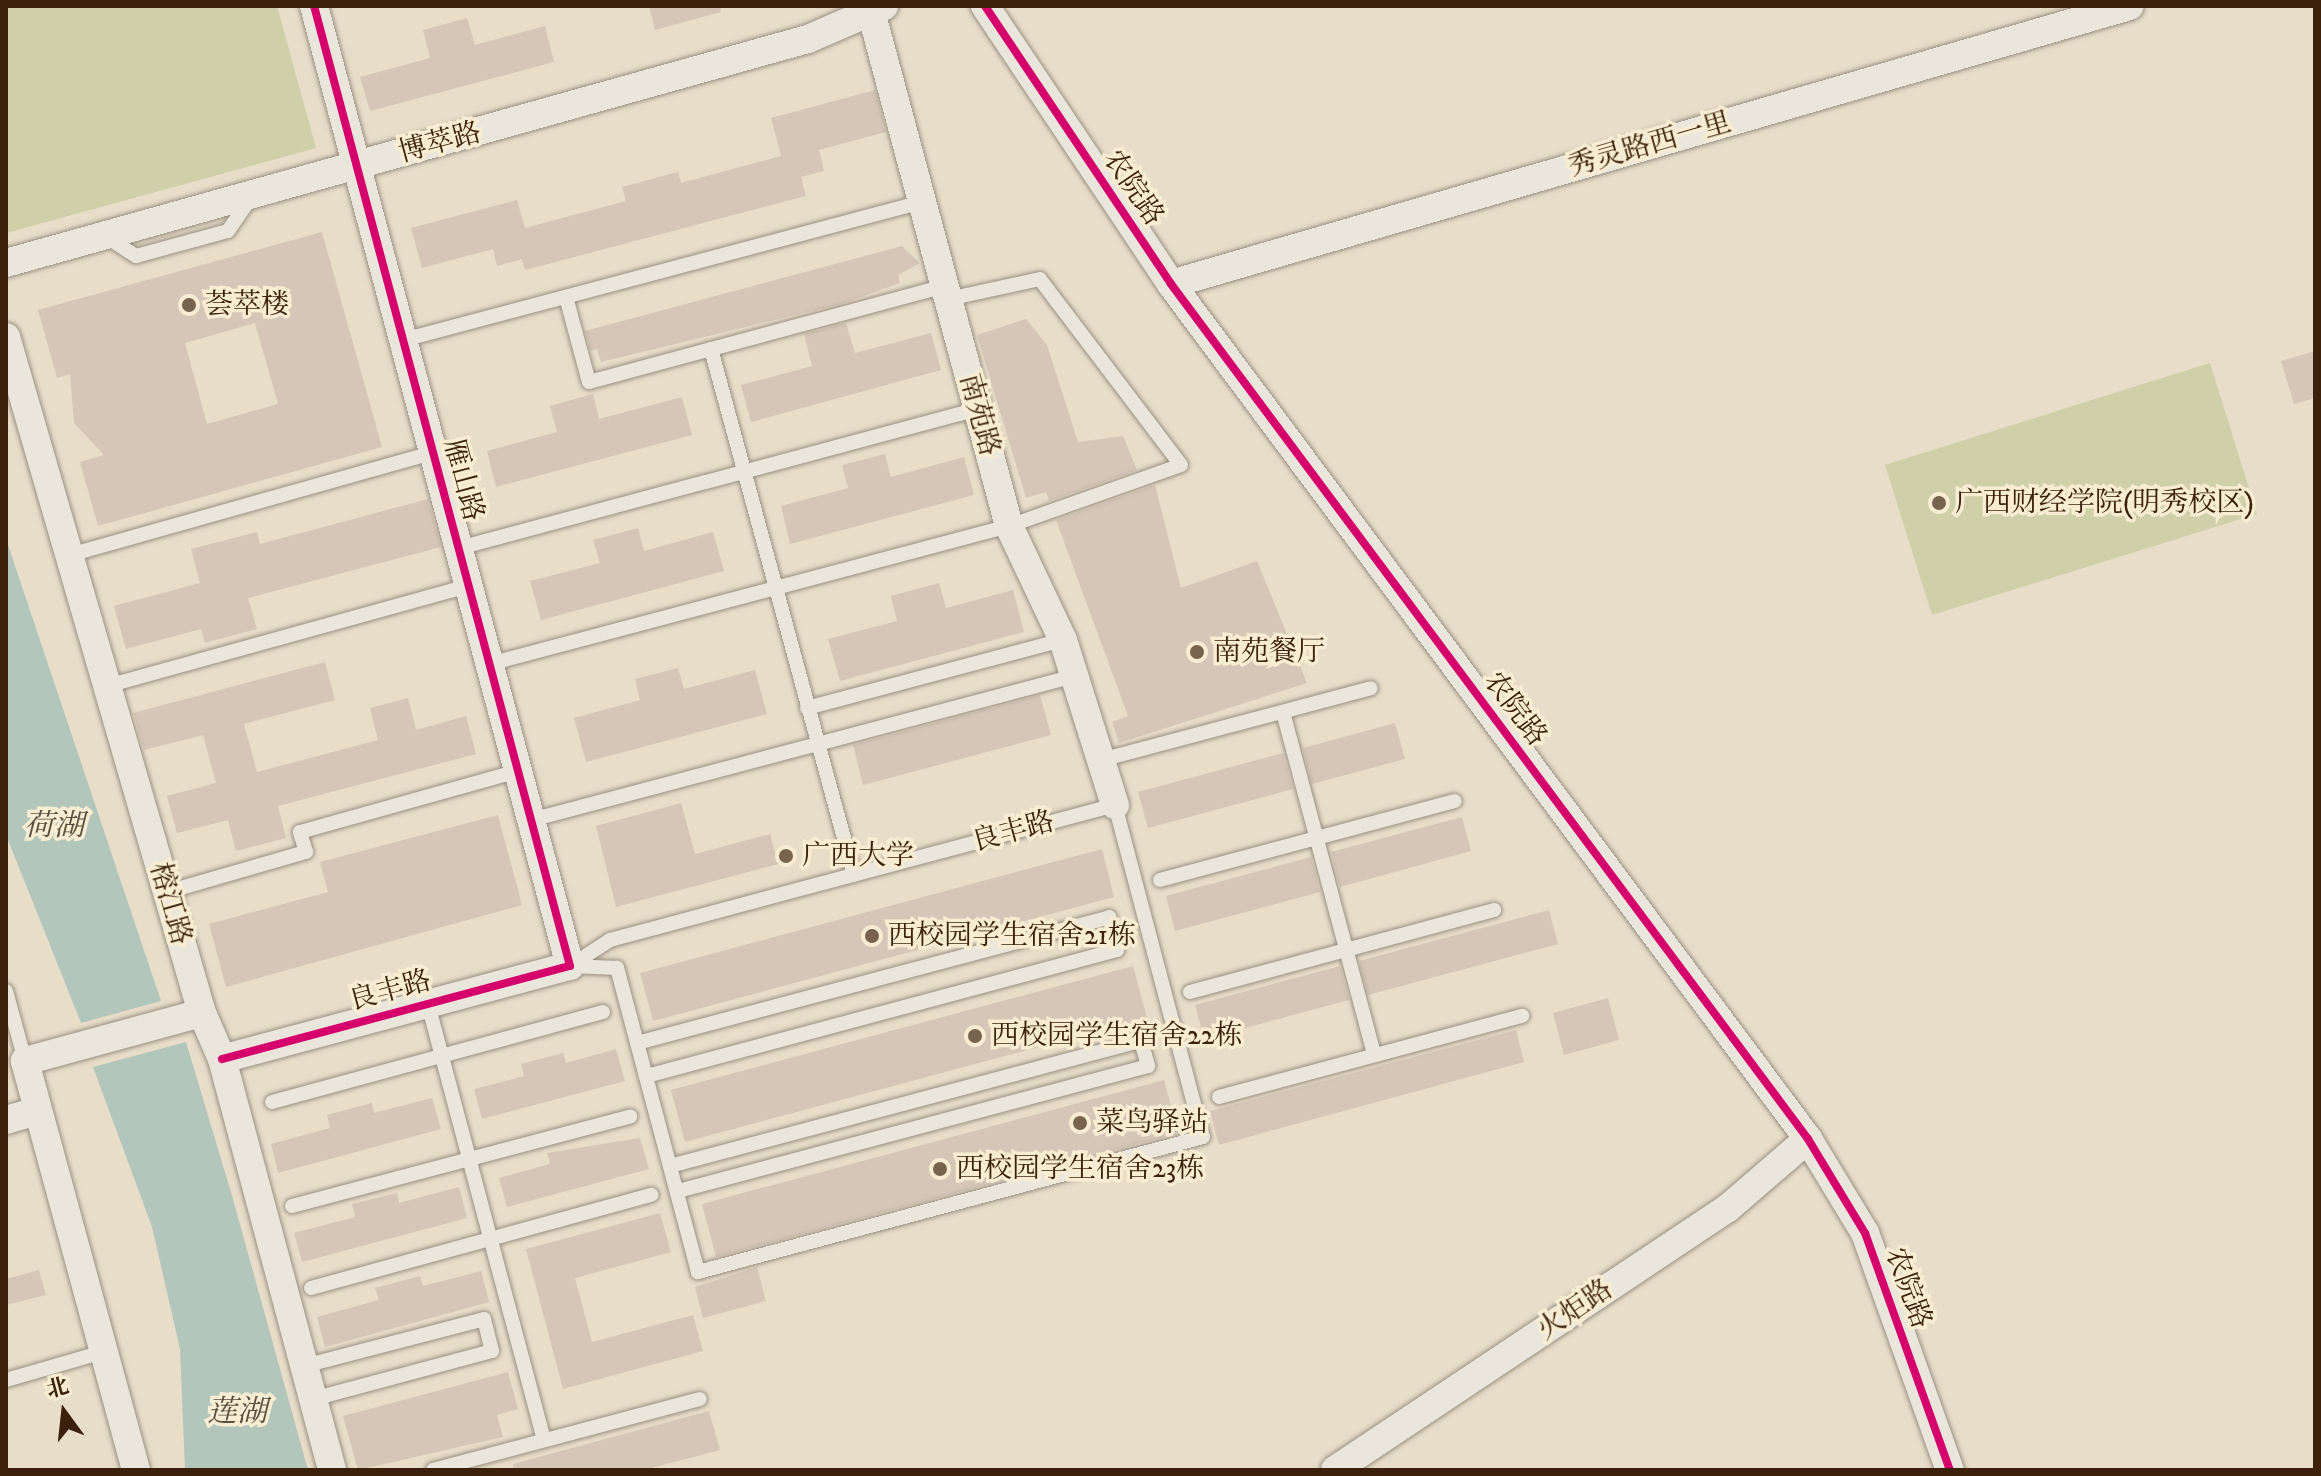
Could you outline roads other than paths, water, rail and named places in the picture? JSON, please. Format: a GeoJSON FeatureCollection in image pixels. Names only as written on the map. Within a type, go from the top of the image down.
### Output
{"type":"FeatureCollection","features":[{"type":"Feature","properties":{"kind":"street","name":"雁山路"},"geometry":{"type":"LineString","coordinates":[[314,6],[570,966]]}},
{"type":"Feature","properties":{"kind":"street","name":"秀灵路西一里"},"geometry":{"type":"LineString","coordinates":[[1171,284],[2130,6]]}},
{"type":"Feature","properties":{"kind":"street","name":"农院路"},"geometry":{"type":"LineString","coordinates":[[986,7],[1171,284],[1808,1139],[1865,1233],[1950,1470]]}},
{"type":"Feature","properties":{"kind":"street","name":"博萃路"},"geometry":{"type":"LineString","coordinates":[[6,263],[357,166],[878,10]]}},
{"type":"Feature","properties":{"kind":"street","name":"南苑路"},"geometry":{"type":"LineString","coordinates":[[878,10],[922,202],[1009,526],[1063,640],[1115,805]]}},
{"type":"Feature","properties":{"kind":"street","name":"榕江路"},"geometry":{"type":"LineString","coordinates":[[6,337],[202,1013],[222,1059],[332,1470]]}},
{"type":"Feature","properties":{"kind":"street","name":"良丰路"},"geometry":{"type":"LineString","coordinates":[[222,1059],[570,966]]}},
{"type":"Feature","properties":{"kind":"street"},"geometry":{"type":"LineString","coordinates":[[136,1470],[25,1061],[202,1013]]}},
{"type":"Feature","properties":{"kind":"street"},"geometry":{"type":"LineString","coordinates":[[6,1120],[38,1111]]}},
{"type":"Feature","properties":{"kind":"street","name":"火炬路"},"geometry":{"type":"LineString","coordinates":[[1335,1470],[1728,1208],[1808,1139]]}},
{"type":"Feature","properties":{"kind":"lane"},"geometry":{"type":"LineString","coordinates":[[403,340],[922,202]]}},
{"type":"Feature","properties":{"kind":"lane"},"geometry":{"type":"LineString","coordinates":[[489,664],[1009,526],[1181,465],[1040,279],[946,292],[589,382],[566,297]]}},
{"type":"Feature","properties":{"kind":"lane"},"geometry":{"type":"LineString","coordinates":[[711,349],[854,875]]}},
{"type":"Feature","properties":{"kind":"lane"},"geometry":{"type":"LineString","coordinates":[[459,548],[978,409]]}},
{"type":"Feature","properties":{"kind":"lane"},"geometry":{"type":"LineString","coordinates":[[69,555],[433,453]]}},
{"type":"Feature","properties":{"kind":"lane"},"geometry":{"type":"LineString","coordinates":[[107,686],[468,586]]}},
{"type":"Feature","properties":{"kind":"lane"},"geometry":{"type":"LineString","coordinates":[[807,708],[1063,640]]}},
{"type":"Feature","properties":{"kind":"lane"},"geometry":{"type":"LineString","coordinates":[[531,820],[1074,676]]}},
{"type":"Feature","properties":{"kind":"lane"},"geometry":{"type":"LineString","coordinates":[[1101,760],[1371,688]]}},
{"type":"Feature","properties":{"kind":"lane"},"geometry":{"type":"LineString","coordinates":[[1283,712],[1374,1055]]}},
{"type":"Feature","properties":{"kind":"lane"},"geometry":{"type":"LineString","coordinates":[[167,892],[306,852],[300,832],[518,771]]}},
{"type":"Feature","properties":{"kind":"lane"},"geometry":{"type":"LineString","coordinates":[[1160,880],[1455,801]]}},
{"type":"Feature","properties":{"kind":"lane"},"geometry":{"type":"LineString","coordinates":[[570,966],[617,968],[698,1272],[1203,1137],[1115,805]]}},
{"type":"Feature","properties":{"kind":"lane","name":"良丰路"},"geometry":{"type":"LineString","coordinates":[[570,966],[610,940],[1115,805]]}},
{"type":"Feature","properties":{"kind":"lane"},"geometry":{"type":"LineString","coordinates":[[1190,992],[1494,910]]}},
{"type":"Feature","properties":{"kind":"lane"},"geometry":{"type":"LineString","coordinates":[[637,1043],[1109,917],[1117,950],[646,1076]]}},
{"type":"Feature","properties":{"kind":"lane"},"geometry":{"type":"LineString","coordinates":[[6,991],[25,1061]]}},
{"type":"Feature","properties":{"kind":"lane"},"geometry":{"type":"LineString","coordinates":[[428,1004],[544,1440]]}},
{"type":"Feature","properties":{"kind":"lane"},"geometry":{"type":"LineString","coordinates":[[272,1102],[603,1012]]}},
{"type":"Feature","properties":{"kind":"lane"},"geometry":{"type":"LineString","coordinates":[[1219,1097],[1522,1016]]}},
{"type":"Feature","properties":{"kind":"lane"},"geometry":{"type":"LineString","coordinates":[[670,1166],[1141,1041],[1148,1066],[677,1191]]}},
{"type":"Feature","properties":{"kind":"lane"},"geometry":{"type":"LineString","coordinates":[[292,1206],[630,1117]]}},
{"type":"Feature","properties":{"kind":"lane"},"geometry":{"type":"LineString","coordinates":[[311,1288],[652,1195]]}},
{"type":"Feature","properties":{"kind":"lane"},"geometry":{"type":"LineString","coordinates":[[304,1366],[484,1319],[492,1351],[313,1399]]}},
{"type":"Feature","properties":{"kind":"lane"},"geometry":{"type":"LineString","coordinates":[[6,1380],[103,1352]]}},
{"type":"Feature","properties":{"kind":"lane"},"geometry":{"type":"LineString","coordinates":[[433,1470],[700,1399]]}},
{"type":"Feature","properties":{"kind":"water","name":"荷湖"},"geometry":{"type":"Polygon","coordinates":[[[6,539],[161,1001],[81,1023],[6,835],[6,539]]]}},
{"type":"Feature","properties":{"kind":"water","name":"莲湖"},"geometry":{"type":"Polygon","coordinates":[[[186,1042],[308,1470],[185,1470],[180,1349],[152,1227],[93,1067],[186,1042]]]}},
{"type":"Feature","properties":{"kind":"place","name":"荟萃楼"},"geometry":{"type":"Point","coordinates":[189,305]}},
{"type":"Feature","properties":{"kind":"place","name":"广西财经学院(明秀校区)"},"geometry":{"type":"Point","coordinates":[1939,503]}},
{"type":"Feature","properties":{"kind":"place","name":"南苑餐厅"},"geometry":{"type":"Point","coordinates":[1197,652]}},
{"type":"Feature","properties":{"kind":"place","name":"广西大学"},"geometry":{"type":"Point","coordinates":[786,856]}},
{"type":"Feature","properties":{"kind":"place","name":"西校园学生宿舍21栋"},"geometry":{"type":"Point","coordinates":[872,936]}},
{"type":"Feature","properties":{"kind":"place","name":"西校园学生宿舍22栋"},"geometry":{"type":"Point","coordinates":[975,1036]}},
{"type":"Feature","properties":{"kind":"place","name":"菜鸟驿站"},"geometry":{"type":"Point","coordinates":[1080,1123]}},
{"type":"Feature","properties":{"kind":"place","name":"西校园学生宿舍23栋"},"geometry":{"type":"Point","coordinates":[940,1169]}}]}
